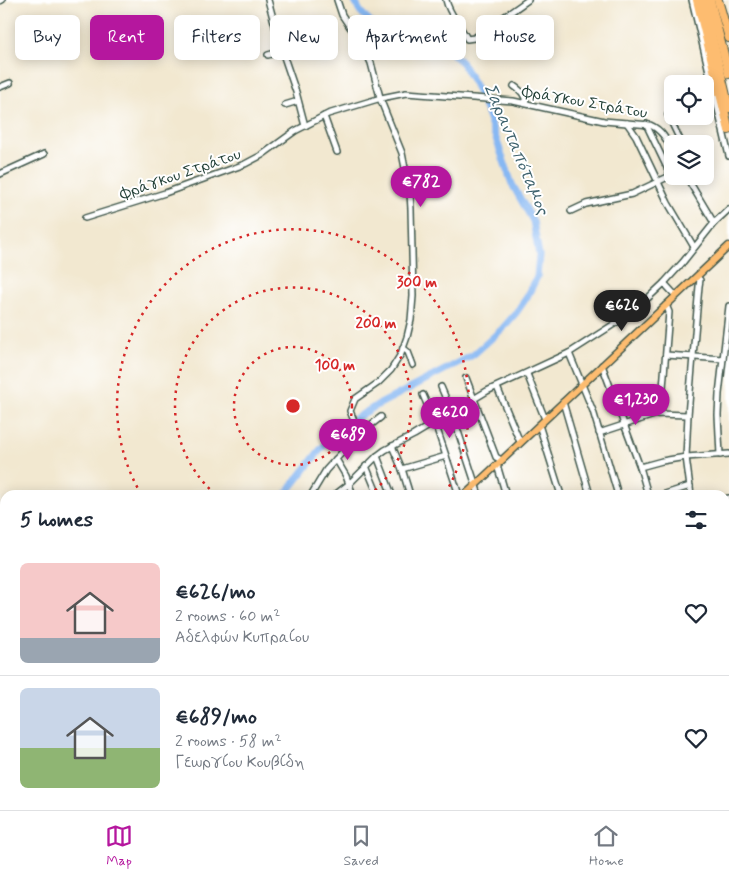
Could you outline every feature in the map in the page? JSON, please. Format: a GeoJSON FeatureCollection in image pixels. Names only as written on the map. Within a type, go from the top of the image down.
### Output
{"type":"FeatureCollection","features":[{"type":"Feature","properties":{"kind":"highway"},"geometry":{"type":"LineString","coordinates":[[697,0],[729,130]]}},
{"type":"Feature","properties":{"kind":"highway"},"geometry":{"type":"LineString","coordinates":[[703,0],[729,108]]}},
{"type":"Feature","properties":{"kind":"highway"},"geometry":{"type":"LineString","coordinates":[[710,0],[729,74]]}},
{"type":"Feature","properties":{"kind":"highway"},"geometry":{"type":"LineString","coordinates":[[718,0],[729,38]]}},
{"type":"Feature","properties":{"kind":"main road"},"geometry":{"type":"LineString","coordinates":[[469,490],[729,246]]}},
{"type":"Feature","properties":{"kind":"street"},"geometry":{"type":"LineString","coordinates":[[268,0],[272,15]]}},
{"type":"Feature","properties":{"kind":"street"},"geometry":{"type":"LineString","coordinates":[[336,0],[342,15],[360,39],[368,56],[384,109],[402,154],[411,199],[413,296],[411,320],[403,348],[395,364],[374,386],[355,399],[351,407],[350,411],[358,435]]}},
{"type":"Feature","properties":{"kind":"street"},"geometry":{"type":"LineString","coordinates":[[446,0],[448,9],[467,39],[471,39],[528,0]]}},
{"type":"Feature","properties":{"kind":"street"},"geometry":{"type":"LineString","coordinates":[[692,0],[729,156]]}},
{"type":"Feature","properties":{"kind":"street"},"geometry":{"type":"LineString","coordinates":[[285,60],[304,126]]}},
{"type":"Feature","properties":{"kind":"street"},"geometry":{"type":"LineString","coordinates":[[0,87],[10,82]]}},
{"type":"Feature","properties":{"kind":"street"},"geometry":{"type":"LineString","coordinates":[[514,86],[523,93],[526,103]]}},
{"type":"Feature","properties":{"kind":"street","name":"Φράγκου Στράτου"},"geometry":{"type":"LineString","coordinates":[[85,218],[159,195],[245,164],[304,126],[324,116],[406,92],[468,96],[526,103],[604,121],[646,124],[655,127],[664,136]]}},
{"type":"Feature","properties":{"kind":"street"},"geometry":{"type":"LineString","coordinates":[[285,106],[298,101]]}},
{"type":"Feature","properties":{"kind":"street"},"geometry":{"type":"LineString","coordinates":[[324,116],[337,152]]}},
{"type":"Feature","properties":{"kind":"street"},"geometry":{"type":"LineString","coordinates":[[627,123],[636,136],[675,216],[694,247]]}},
{"type":"Feature","properties":{"kind":"street"},"geometry":{"type":"LineString","coordinates":[[646,124],[664,161]]}},
{"type":"Feature","properties":{"kind":"street"},"geometry":{"type":"LineString","coordinates":[[654,143],[664,138]]}},
{"type":"Feature","properties":{"kind":"street"},"geometry":{"type":"LineString","coordinates":[[0,174],[44,154]]}},
{"type":"Feature","properties":{"kind":"street"},"geometry":{"type":"LineString","coordinates":[[571,211],[586,204],[632,194],[664,180]]}},
{"type":"Feature","properties":{"kind":"street"},"geometry":{"type":"LineString","coordinates":[[691,185],[714,223]]}},
{"type":"Feature","properties":{"kind":"street"},"geometry":{"type":"LineString","coordinates":[[341,490],[376,456],[392,446],[497,387],[569,353],[634,312],[664,283],[714,223],[729,209]]}},
{"type":"Feature","properties":{"kind":"street"},"geometry":{"type":"LineString","coordinates":[[690,490],[686,457],[700,280],[697,276]]}},
{"type":"Feature","properties":{"kind":"street"},"geometry":{"type":"LineString","coordinates":[[664,283],[676,296]]}},
{"type":"Feature","properties":{"kind":"street"},"geometry":{"type":"LineString","coordinates":[[661,413],[670,312],[666,305]]}},
{"type":"Feature","properties":{"kind":"street"},"geometry":{"type":"LineString","coordinates":[[720,455],[718,404],[729,306]]}},
{"type":"Feature","properties":{"kind":"street"},"geometry":{"type":"LineString","coordinates":[[403,348],[408,352],[413,365]]}},
{"type":"Feature","properties":{"kind":"street"},"geometry":{"type":"LineString","coordinates":[[569,353],[593,411],[616,490]]}},
{"type":"Feature","properties":{"kind":"street"},"geometry":{"type":"LineString","coordinates":[[666,355],[724,359]]}},
{"type":"Feature","properties":{"kind":"street"},"geometry":{"type":"LineString","coordinates":[[602,365],[640,467],[647,490]]}},
{"type":"Feature","properties":{"kind":"street"},"geometry":{"type":"LineString","coordinates":[[527,374],[545,419]]}},
{"type":"Feature","properties":{"kind":"street"},"geometry":{"type":"LineString","coordinates":[[466,378],[499,462],[505,490]]}},
{"type":"Feature","properties":{"kind":"street"},"geometry":{"type":"LineString","coordinates":[[497,387],[520,442]]}},
{"type":"Feature","properties":{"kind":"street"},"geometry":{"type":"LineString","coordinates":[[441,388],[452,413],[478,490]]}},
{"type":"Feature","properties":{"kind":"street"},"geometry":{"type":"LineString","coordinates":[[423,395],[435,423],[457,490]]}},
{"type":"Feature","properties":{"kind":"street"},"geometry":{"type":"LineString","coordinates":[[563,402],[589,490]]}},
{"type":"Feature","properties":{"kind":"street"},"geometry":{"type":"LineString","coordinates":[[599,433],[661,413],[688,415]]}},
{"type":"Feature","properties":{"kind":"street"},"geometry":{"type":"LineString","coordinates":[[314,490],[326,470],[358,435],[381,417]]}},
{"type":"Feature","properties":{"kind":"street"},"geometry":{"type":"LineString","coordinates":[[538,426],[559,490]]}},
{"type":"Feature","properties":{"kind":"street"},"geometry":{"type":"LineString","coordinates":[[392,446],[408,490]]}},
{"type":"Feature","properties":{"kind":"street"},"geometry":{"type":"LineString","coordinates":[[640,467],[686,457],[729,454]]}},
{"type":"Feature","properties":{"kind":"street"},"geometry":{"type":"LineString","coordinates":[[376,456],[390,490]]}},
{"type":"Feature","properties":{"kind":"street"},"geometry":{"type":"LineString","coordinates":[[402,469],[446,456]]}},
{"type":"Feature","properties":{"kind":"street"},"geometry":{"type":"LineString","coordinates":[[336,459],[351,490]]}},
{"type":"Feature","properties":{"kind":"street"},"geometry":{"type":"LineString","coordinates":[[366,466],[376,490]]}},
{"type":"Feature","properties":{"kind":"street"},"geometry":{"type":"LineString","coordinates":[[678,490],[690,486]]}},
{"type":"Feature","properties":{"kind":"waterway","name":"Σαρανταπόταμος"},"geometry":{"type":"LineString","coordinates":[[289,490],[329,440],[356,418],[473,355],[502,329],[516,313],[537,277],[539,255],[533,221],[512,184],[486,110],[475,85],[462,63],[451,52],[433,44],[379,27],[370,22],[360,11],[354,0]]}}]}
